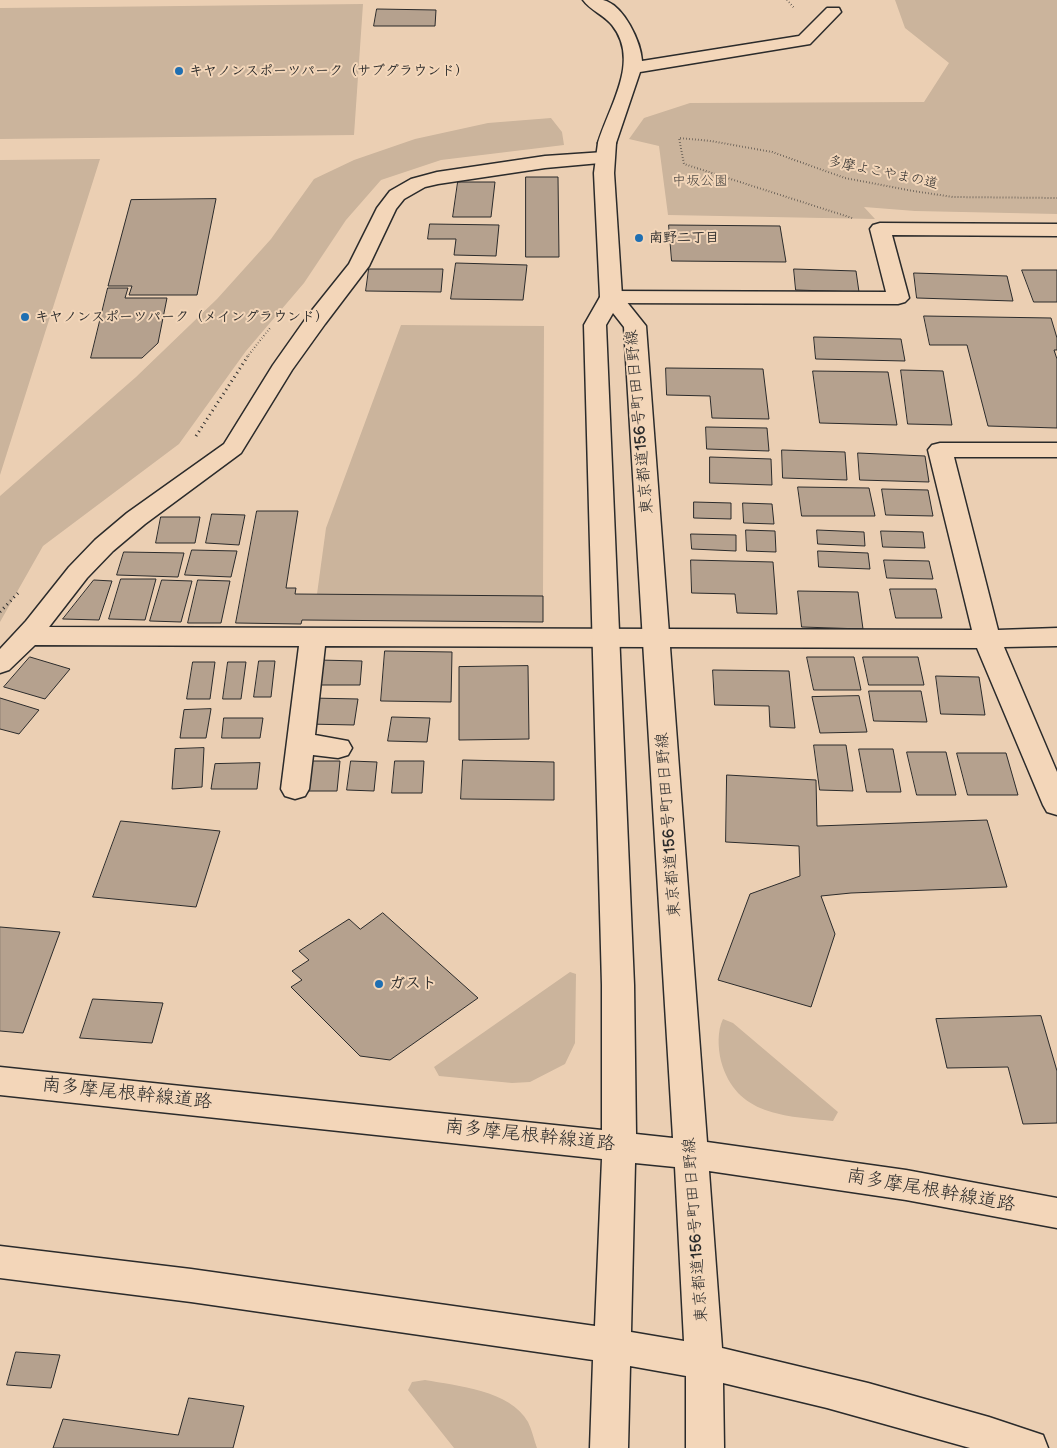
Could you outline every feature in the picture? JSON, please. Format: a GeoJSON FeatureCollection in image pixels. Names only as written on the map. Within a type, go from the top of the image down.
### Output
{"type":"FeatureCollection","features":[{"type":"Feature","properties":{"kind":"street"},"geometry":{"type":"LineString","coordinates":[[591,0],[612,14],[623,26],[631,40],[635,53],[633,68],[613,119],[606,150],[611,297],[595,325],[618,975],[619,1146],[609,1448]]}},
{"type":"Feature","properties":{"kind":"street"},"geometry":{"type":"LineString","coordinates":[[633,68],[804,40],[833,12]]}},
{"type":"Feature","properties":{"kind":"street"},"geometry":{"type":"LineString","coordinates":[[0,664],[27,636],[88,561],[106,543],[233,448],[281,370],[317,318],[359,266],[387,208],[397,195],[418,183],[437,178],[545,162],[606,150]]}},
{"type":"Feature","properties":{"kind":"street"},"geometry":{"type":"LineString","coordinates":[[611,297],[898,298],[880,229],[1057,230]]}},
{"type":"Feature","properties":{"kind":"street","name":"東京都道156号町田日野線"},"geometry":{"type":"LineString","coordinates":[[611,297],[635,326],[692,1154],[704,1362],[705,1448]]}},
{"type":"Feature","properties":{"kind":"street"},"geometry":{"type":"LineString","coordinates":[[1057,450],[940,450],[987,639],[1057,805]]}},
{"type":"Feature","properties":{"kind":"street"},"geometry":{"type":"LineString","coordinates":[[27,636],[987,639],[1057,637]]}},
{"type":"Feature","properties":{"kind":"street"},"geometry":{"type":"LineString","coordinates":[[295,790],[313,636]]}},
{"type":"Feature","properties":{"kind":"street"},"geometry":{"type":"LineString","coordinates":[[299,743],[338,748]]}},
{"type":"Feature","properties":{"kind":"street","name":"南多摩尾根幹線道路"},"geometry":{"type":"LineString","coordinates":[[0,1081],[692,1154],[906,1185],[1057,1213]]}},
{"type":"Feature","properties":{"kind":"street"},"geometry":{"type":"LineString","coordinates":[[0,1262],[110,1274],[612,1346],[704,1362],[825,1389],[950,1423],[1029,1448]]}},
{"type":"Feature","properties":{"kind":"path","name":"多摩よこやまの道"},"geometry":{"type":"LineString","coordinates":[[880,229],[684,164],[679,138],[712,141],[772,152],[845,178],[913,191],[953,197],[1057,198]]}},
{"type":"Feature","properties":{"kind":"green space","name":"中坂公園"},"geometry":{"type":"Polygon","coordinates":[[[895,0],[1057,0],[1057,214],[915,211],[864,207],[875,219],[668,215],[659,146],[629,139],[644,118],[690,103],[924,102],[949,63],[905,28],[895,0]]]}},
{"type":"Feature","properties":{"kind":"green space","name":"キヤノンスポーツパーク（サブグラウンド）"},"geometry":{"type":"Polygon","coordinates":[[[363,4],[354,135],[0,139],[0,8],[363,4]]]}},
{"type":"Feature","properties":{"kind":"green space"},"geometry":{"type":"Polygon","coordinates":[[[551,118],[562,132],[564,145],[441,160],[381,180],[346,220],[304,283],[246,351],[179,444],[43,546],[0,622],[0,496],[136,377],[217,299],[271,239],[314,179],[354,160],[415,139],[488,123],[551,118]]]}},
{"type":"Feature","properties":{"kind":"green space","name":"キヤノンスポーツパーク（メイングラウンド）"},"geometry":{"type":"Polygon","coordinates":[[[100,159],[0,475],[0,160],[100,159]]]}},
{"type":"Feature","properties":{"kind":"green space"},"geometry":{"type":"Polygon","coordinates":[[[401,325],[544,326],[543,596],[317,594],[326,528],[401,325]]]}},
{"type":"Feature","properties":{"kind":"green space"},"geometry":{"type":"Polygon","coordinates":[[[570,972],[576,974],[575,1043],[565,1064],[530,1082],[512,1083],[439,1076],[434,1067],[570,972]]]}},
{"type":"Feature","properties":{"kind":"green space"},"geometry":{"type":"Polygon","coordinates":[[[723,1019],[733,1023],[838,1112],[833,1121],[797,1117],[765,1110],[750,1103],[738,1093],[728,1079],[721,1061],[719,1040],[723,1019]]]}},
{"type":"Feature","properties":{"kind":"green space"},"geometry":{"type":"Polygon","coordinates":[[[425,1380],[482,1391],[509,1403],[520,1411],[528,1422],[537,1448],[454,1448],[408,1390],[412,1382],[425,1380]]]}},
{"type":"Feature","properties":{"kind":"building"},"geometry":{"type":"Polygon","coordinates":[[[377,9],[436,10],[435,26],[374,26],[377,9]]]}},
{"type":"Feature","properties":{"kind":"building"},"geometry":{"type":"Polygon","coordinates":[[[526,177],[558,177],[559,257],[526,257],[526,177]]]}},
{"type":"Feature","properties":{"kind":"building"},"geometry":{"type":"Polygon","coordinates":[[[458,182],[495,182],[491,217],[453,217],[458,182]]]}},
{"type":"Feature","properties":{"kind":"building"},"geometry":{"type":"Polygon","coordinates":[[[216,199],[197,295],[129,295],[132,286],[108,286],[131,200],[216,199]]]}},
{"type":"Feature","properties":{"kind":"building"},"geometry":{"type":"Polygon","coordinates":[[[430,224],[499,225],[496,256],[454,255],[456,239],[428,239],[430,224]]]}},
{"type":"Feature","properties":{"kind":"building"},"geometry":{"type":"Polygon","coordinates":[[[669,225],[780,226],[786,262],[672,261],[669,225]]]}},
{"type":"Feature","properties":{"kind":"building"},"geometry":{"type":"Polygon","coordinates":[[[456,263],[527,265],[523,300],[451,299],[456,263]]]}},
{"type":"Feature","properties":{"kind":"building"},"geometry":{"type":"Polygon","coordinates":[[[369,269],[443,269],[441,292],[366,291],[369,269]]]}},
{"type":"Feature","properties":{"kind":"building"},"geometry":{"type":"Polygon","coordinates":[[[794,269],[856,271],[859,292],[796,290],[794,269]]]}},
{"type":"Feature","properties":{"kind":"building"},"geometry":{"type":"Polygon","coordinates":[[[1022,270],[1057,270],[1057,302],[1034,302],[1022,270]]]}},
{"type":"Feature","properties":{"kind":"building"},"geometry":{"type":"Polygon","coordinates":[[[914,273],[1007,276],[1013,301],[917,298],[914,273]]]}},
{"type":"Feature","properties":{"kind":"building"},"geometry":{"type":"Polygon","coordinates":[[[108,288],[128,288],[125,298],[167,298],[158,343],[142,358],[91,358],[108,288]]]}},
{"type":"Feature","properties":{"kind":"building"},"geometry":{"type":"Polygon","coordinates":[[[924,316],[1051,318],[1057,338],[1057,350],[1054,350],[1057,359],[1057,428],[988,426],[967,345],[930,345],[924,316]]]}},
{"type":"Feature","properties":{"kind":"building"},"geometry":{"type":"Polygon","coordinates":[[[814,337],[901,339],[905,361],[816,359],[814,337]]]}},
{"type":"Feature","properties":{"kind":"building"},"geometry":{"type":"Polygon","coordinates":[[[666,368],[763,369],[769,419],[712,418],[710,396],[667,395],[666,368]]]}},
{"type":"Feature","properties":{"kind":"building"},"geometry":{"type":"Polygon","coordinates":[[[901,370],[943,371],[952,425],[908,424],[901,370]]]}},
{"type":"Feature","properties":{"kind":"building"},"geometry":{"type":"Polygon","coordinates":[[[813,371],[888,372],[897,425],[820,423],[813,371]]]}},
{"type":"Feature","properties":{"kind":"building"},"geometry":{"type":"Polygon","coordinates":[[[706,427],[767,428],[769,451],[707,449],[706,427]]]}},
{"type":"Feature","properties":{"kind":"building"},"geometry":{"type":"Polygon","coordinates":[[[782,450],[845,452],[847,480],[783,478],[782,450]]]}},
{"type":"Feature","properties":{"kind":"building"},"geometry":{"type":"Polygon","coordinates":[[[858,453],[925,456],[929,482],[860,480],[858,453]]]}},
{"type":"Feature","properties":{"kind":"building"},"geometry":{"type":"Polygon","coordinates":[[[710,457],[771,459],[772,485],[710,483],[710,457]]]}},
{"type":"Feature","properties":{"kind":"building"},"geometry":{"type":"Polygon","coordinates":[[[798,487],[869,488],[875,516],[802,516],[798,487]]]}},
{"type":"Feature","properties":{"kind":"building"},"geometry":{"type":"Polygon","coordinates":[[[882,489],[928,490],[933,516],[886,515],[882,489]]]}},
{"type":"Feature","properties":{"kind":"building"},"geometry":{"type":"Polygon","coordinates":[[[694,502],[731,503],[731,519],[694,518],[694,502]]]}},
{"type":"Feature","properties":{"kind":"building"},"geometry":{"type":"Polygon","coordinates":[[[743,503],[772,504],[774,524],[744,523],[743,503]]]}},
{"type":"Feature","properties":{"kind":"building"},"geometry":{"type":"Polygon","coordinates":[[[257,511],[298,511],[286,588],[296,588],[295,594],[543,596],[543,622],[302,620],[301,624],[236,623],[257,511]]]}},
{"type":"Feature","properties":{"kind":"building"},"geometry":{"type":"Polygon","coordinates":[[[212,514],[245,515],[239,545],[206,543],[212,514]]]}},
{"type":"Feature","properties":{"kind":"building"},"geometry":{"type":"Polygon","coordinates":[[[161,517],[200,517],[195,543],[156,543],[161,517]]]}},
{"type":"Feature","properties":{"kind":"building"},"geometry":{"type":"Polygon","coordinates":[[[746,530],[775,531],[776,552],[747,551],[746,530]]]}},
{"type":"Feature","properties":{"kind":"building"},"geometry":{"type":"Polygon","coordinates":[[[817,530],[864,532],[865,546],[818,544],[817,530]]]}},
{"type":"Feature","properties":{"kind":"building"},"geometry":{"type":"Polygon","coordinates":[[[881,531],[923,532],[925,548],[883,547],[881,531]]]}},
{"type":"Feature","properties":{"kind":"building"},"geometry":{"type":"Polygon","coordinates":[[[691,534],[736,535],[736,551],[692,549],[691,534]]]}},
{"type":"Feature","properties":{"kind":"building"},"geometry":{"type":"Polygon","coordinates":[[[192,550],[237,551],[231,577],[185,575],[192,550]]]}},
{"type":"Feature","properties":{"kind":"building"},"geometry":{"type":"Polygon","coordinates":[[[818,551],[868,553],[870,569],[819,567],[818,551]]]}},
{"type":"Feature","properties":{"kind":"building"},"geometry":{"type":"Polygon","coordinates":[[[124,552],[184,553],[178,577],[117,575],[124,552]]]}},
{"type":"Feature","properties":{"kind":"building"},"geometry":{"type":"Polygon","coordinates":[[[691,560],[773,562],[777,614],[737,613],[735,594],[692,593],[691,560]]]}},
{"type":"Feature","properties":{"kind":"building"},"geometry":{"type":"Polygon","coordinates":[[[884,560],[929,561],[933,579],[887,578],[884,560]]]}},
{"type":"Feature","properties":{"kind":"building"},"geometry":{"type":"Polygon","coordinates":[[[121,579],[156,579],[145,620],[109,619],[121,579]]]}},
{"type":"Feature","properties":{"kind":"building"},"geometry":{"type":"Polygon","coordinates":[[[94,580],[112,581],[99,620],[63,619],[94,580]]]}},
{"type":"Feature","properties":{"kind":"building"},"geometry":{"type":"Polygon","coordinates":[[[162,580],[192,581],[181,622],[150,621],[162,580]]]}},
{"type":"Feature","properties":{"kind":"building"},"geometry":{"type":"Polygon","coordinates":[[[198,580],[230,581],[221,623],[188,623],[198,580]]]}},
{"type":"Feature","properties":{"kind":"building"},"geometry":{"type":"Polygon","coordinates":[[[890,589],[936,589],[942,618],[896,618],[890,589]]]}},
{"type":"Feature","properties":{"kind":"building"},"geometry":{"type":"Polygon","coordinates":[[[798,591],[858,592],[863,629],[802,627],[798,591]]]}},
{"type":"Feature","properties":{"kind":"building"},"geometry":{"type":"Polygon","coordinates":[[[385,651],[452,652],[451,702],[381,701],[385,651]]]}},
{"type":"Feature","properties":{"kind":"building"},"geometry":{"type":"Polygon","coordinates":[[[30,657],[70,669],[45,699],[4,687],[30,657]]]}},
{"type":"Feature","properties":{"kind":"building"},"geometry":{"type":"Polygon","coordinates":[[[807,657],[854,657],[861,690],[814,690],[807,657]]]}},
{"type":"Feature","properties":{"kind":"building"},"geometry":{"type":"Polygon","coordinates":[[[863,657],[918,657],[924,685],[869,685],[863,657]]]}},
{"type":"Feature","properties":{"kind":"building"},"geometry":{"type":"Polygon","coordinates":[[[318,660],[362,661],[360,685],[316,685],[318,660]]]}},
{"type":"Feature","properties":{"kind":"building"},"geometry":{"type":"Polygon","coordinates":[[[259,661],[275,661],[271,697],[254,697],[259,661]]]}},
{"type":"Feature","properties":{"kind":"building"},"geometry":{"type":"Polygon","coordinates":[[[193,662],[215,662],[210,699],[187,699],[193,662]]]}},
{"type":"Feature","properties":{"kind":"building"},"geometry":{"type":"Polygon","coordinates":[[[228,662],[246,662],[241,699],[223,699],[228,662]]]}},
{"type":"Feature","properties":{"kind":"building"},"geometry":{"type":"Polygon","coordinates":[[[528,666],[529,739],[459,740],[459,667],[528,666]]]}},
{"type":"Feature","properties":{"kind":"building"},"geometry":{"type":"Polygon","coordinates":[[[713,670],[789,671],[795,728],[770,727],[769,706],[715,705],[713,670]]]}},
{"type":"Feature","properties":{"kind":"building"},"geometry":{"type":"Polygon","coordinates":[[[936,676],[979,677],[985,715],[941,714],[936,676]]]}},
{"type":"Feature","properties":{"kind":"building"},"geometry":{"type":"Polygon","coordinates":[[[869,691],[921,691],[927,722],[874,721],[869,691]]]}},
{"type":"Feature","properties":{"kind":"building"},"geometry":{"type":"Polygon","coordinates":[[[859,696],[867,732],[820,733],[812,697],[859,696]]]}},
{"type":"Feature","properties":{"kind":"building"},"geometry":{"type":"Polygon","coordinates":[[[0,698],[39,710],[19,734],[0,729],[0,698]]]}},
{"type":"Feature","properties":{"kind":"building"},"geometry":{"type":"Polygon","coordinates":[[[311,698],[358,699],[354,725],[307,724],[311,698]]]}},
{"type":"Feature","properties":{"kind":"building"},"geometry":{"type":"Polygon","coordinates":[[[211,709],[206,738],[180,738],[184,710],[211,709]]]}},
{"type":"Feature","properties":{"kind":"building"},"geometry":{"type":"Polygon","coordinates":[[[392,717],[430,718],[427,742],[388,741],[392,717]]]}},
{"type":"Feature","properties":{"kind":"building"},"geometry":{"type":"Polygon","coordinates":[[[224,718],[263,718],[260,738],[222,738],[224,718]]]}},
{"type":"Feature","properties":{"kind":"building"},"geometry":{"type":"Polygon","coordinates":[[[814,745],[846,745],[853,791],[820,790],[814,745]]]}},
{"type":"Feature","properties":{"kind":"building"},"geometry":{"type":"Polygon","coordinates":[[[204,748],[202,787],[172,789],[175,749],[204,748]]]}},
{"type":"Feature","properties":{"kind":"building"},"geometry":{"type":"Polygon","coordinates":[[[859,749],[893,749],[901,792],[867,792],[859,749]]]}},
{"type":"Feature","properties":{"kind":"building"},"geometry":{"type":"Polygon","coordinates":[[[907,752],[946,752],[956,795],[917,795],[907,752]]]}},
{"type":"Feature","properties":{"kind":"building"},"geometry":{"type":"Polygon","coordinates":[[[957,753],[1006,753],[1018,795],[968,795],[957,753]]]}},
{"type":"Feature","properties":{"kind":"building"},"geometry":{"type":"Polygon","coordinates":[[[463,760],[554,762],[554,800],[461,799],[463,760]]]}},
{"type":"Feature","properties":{"kind":"building"},"geometry":{"type":"Polygon","coordinates":[[[301,761],[340,761],[337,791],[297,791],[301,761]]]}},
{"type":"Feature","properties":{"kind":"building"},"geometry":{"type":"Polygon","coordinates":[[[351,761],[377,762],[374,791],[347,790],[351,761]]]}},
{"type":"Feature","properties":{"kind":"building"},"geometry":{"type":"Polygon","coordinates":[[[395,761],[424,761],[422,793],[392,793],[395,761]]]}},
{"type":"Feature","properties":{"kind":"building"},"geometry":{"type":"Polygon","coordinates":[[[260,763],[257,789],[211,789],[215,764],[260,763]]]}},
{"type":"Feature","properties":{"kind":"building"},"geometry":{"type":"Polygon","coordinates":[[[727,775],[816,780],[817,826],[987,820],[1007,887],[851,893],[821,896],[835,934],[811,1007],[718,980],[750,894],[800,876],[799,846],[726,842],[727,775]]]}},
{"type":"Feature","properties":{"kind":"building"},"geometry":{"type":"Polygon","coordinates":[[[121,821],[220,831],[196,907],[93,897],[121,821]]]}},
{"type":"Feature","properties":{"kind":"building","name":"ガスト"},"geometry":{"type":"Polygon","coordinates":[[[383,913],[478,998],[390,1060],[360,1056],[291,987],[302,980],[292,971],[309,960],[299,951],[349,919],[360,929],[383,913]]]}},
{"type":"Feature","properties":{"kind":"building"},"geometry":{"type":"Polygon","coordinates":[[[0,927],[60,932],[23,1033],[0,1031],[0,927]]]}},
{"type":"Feature","properties":{"kind":"building"},"geometry":{"type":"Polygon","coordinates":[[[93,999],[163,1003],[152,1043],[80,1038],[93,999]]]}},
{"type":"Feature","properties":{"kind":"building"},"geometry":{"type":"Polygon","coordinates":[[[1041,1016],[1057,1071],[1057,1123],[1023,1124],[1008,1067],[947,1068],[936,1019],[1041,1016]]]}},
{"type":"Feature","properties":{"kind":"building"},"geometry":{"type":"Polygon","coordinates":[[[16,1352],[60,1355],[51,1388],[7,1385],[16,1352]]]}},
{"type":"Feature","properties":{"kind":"building"},"geometry":{"type":"Polygon","coordinates":[[[189,1398],[244,1406],[233,1448],[53,1448],[63,1419],[178,1435],[189,1398]]]}},
{"type":"Feature","properties":{"kind":"place","name":"キヤノンスポーツパーク（サブグラウンド）"},"geometry":{"type":"Point","coordinates":[179,71]}},
{"type":"Feature","properties":{"kind":"place","name":"南野二丁目"},"geometry":{"type":"Point","coordinates":[639,238]}},
{"type":"Feature","properties":{"kind":"place","name":"キヤノンスポーツパーク（メイングラウンド）"},"geometry":{"type":"Point","coordinates":[25,317]}},
{"type":"Feature","properties":{"kind":"place","name":"ガスト"},"geometry":{"type":"Point","coordinates":[379,984]}}]}
